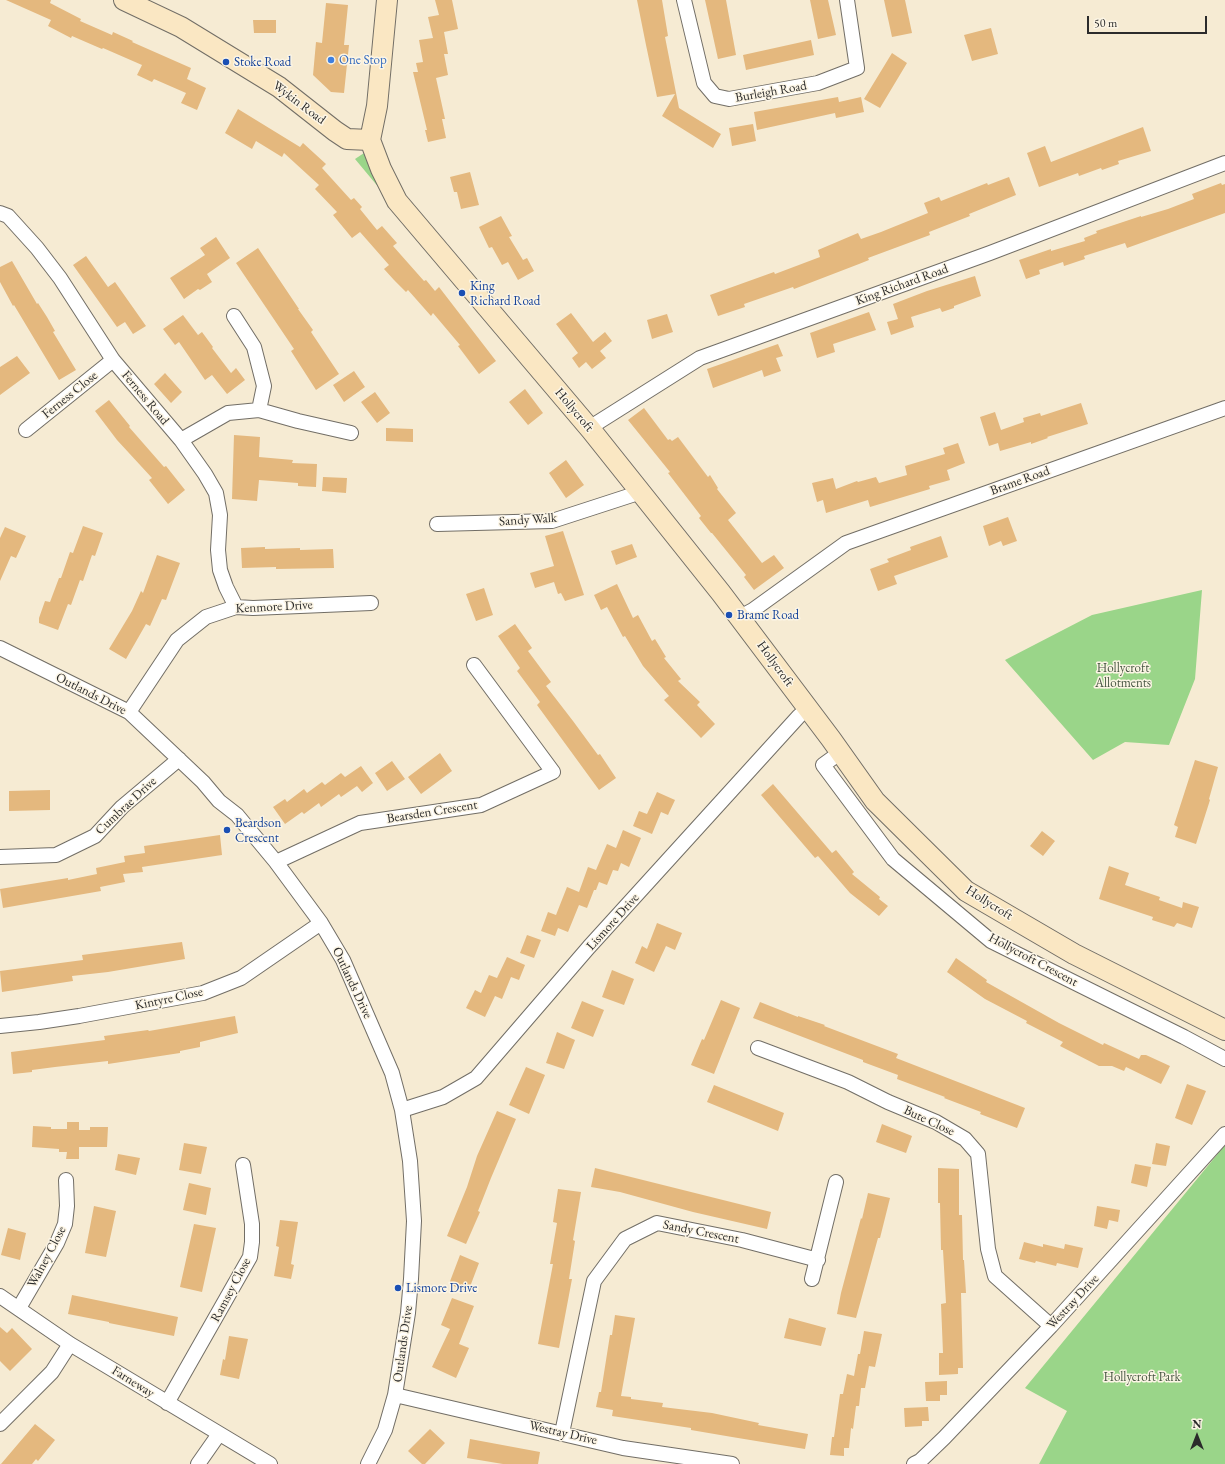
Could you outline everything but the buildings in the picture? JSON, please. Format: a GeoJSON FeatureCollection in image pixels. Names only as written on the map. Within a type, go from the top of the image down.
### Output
{"type":"FeatureCollection","features":[{"type":"Feature","properties":{"kind":"street","name":"Wykin Road"},"geometry":{"type":"LineString","coordinates":[[124,0],[181,27],[279,86],[347,139],[370,140]]}},
{"type":"Feature","properties":{"kind":"street"},"geometry":{"type":"LineString","coordinates":[[370,140],[377,106],[387,0]]}},
{"type":"Feature","properties":{"kind":"street","name":"Burleigh Road"},"geometry":{"type":"LineString","coordinates":[[684,0],[704,83],[715,96],[729,99],[818,83],[857,68],[847,0]]}},
{"type":"Feature","properties":{"kind":"street","name":"Hollycroft"},"geometry":{"type":"LineString","coordinates":[[370,140],[381,170],[397,200],[591,430],[740,617],[875,801],[966,891],[1074,954],[1225,1030]]}},
{"type":"Feature","properties":{"kind":"street","name":"King Richard Road"},"geometry":{"type":"LineString","coordinates":[[591,430],[597,423],[700,358],[990,253],[1225,162]]}},
{"type":"Feature","properties":{"kind":"street","name":"Ferness Road"},"geometry":{"type":"LineString","coordinates":[[0,213],[8,216],[37,248],[60,278],[113,360],[181,440],[216,492],[220,515],[218,550],[220,570],[226,587],[236,607]]}},
{"type":"Feature","properties":{"kind":"street"},"geometry":{"type":"LineString","coordinates":[[234,316],[254,348],[264,386],[259,410]]}},
{"type":"Feature","properties":{"kind":"street","name":"Ferness Close"},"geometry":{"type":"LineString","coordinates":[[26,430],[113,360]]}},
{"type":"Feature","properties":{"kind":"street","name":"Brame Road"},"geometry":{"type":"LineString","coordinates":[[740,617],[753,610],[846,543],[1225,408]]}},
{"type":"Feature","properties":{"kind":"street"},"geometry":{"type":"LineString","coordinates":[[181,440],[228,413],[259,410],[298,421],[351,433]]}},
{"type":"Feature","properties":{"kind":"street","name":"Sandy Walk"},"geometry":{"type":"LineString","coordinates":[[437,524],[552,521],[632,495],[638,489]]}},
{"type":"Feature","properties":{"kind":"street","name":"Kenmore Drive"},"geometry":{"type":"LineString","coordinates":[[129,712],[177,640],[206,617],[236,607],[253,608],[371,602]]}},
{"type":"Feature","properties":{"kind":"street","name":"Outlands Drive"},"geometry":{"type":"LineString","coordinates":[[0,648],[129,712],[203,782],[219,801],[237,815],[276,862],[321,923],[343,960],[392,1073],[402,1110],[410,1161],[414,1228],[407,1320],[395,1394],[385,1430],[368,1464]]}},
{"type":"Feature","properties":{"kind":"street","name":"Bearsden Crescent"},"geometry":{"type":"LineString","coordinates":[[276,862],[360,823],[481,805],[553,772],[474,665]]}},
{"type":"Feature","properties":{"kind":"street","name":"Lismore Drive"},"geometry":{"type":"LineString","coordinates":[[402,1110],[443,1097],[476,1078],[589,947],[807,709]]}},
{"type":"Feature","properties":{"kind":"street","name":"Hollycroft Crescent"},"geometry":{"type":"LineString","coordinates":[[840,752],[823,765],[893,860],[991,941],[1225,1059]]}},
{"type":"Feature","properties":{"kind":"street","name":"Cumbrae Drive"},"geometry":{"type":"LineString","coordinates":[[0,857],[56,855],[95,836],[122,807],[179,759]]}},
{"type":"Feature","properties":{"kind":"street","name":"Kintyre Close"},"geometry":{"type":"LineString","coordinates":[[0,1026],[93,1014],[203,993],[241,978],[321,923]]}},
{"type":"Feature","properties":{"kind":"street","name":"Bute Close"},"geometry":{"type":"LineString","coordinates":[[758,1048],[848,1082],[888,1102],[936,1122],[965,1139],[978,1154],[988,1249],[995,1276],[1052,1326]]}},
{"type":"Feature","properties":{"kind":"street","name":"Westray Drive"},"geometry":{"type":"LineString","coordinates":[[914,1464],[920,1461],[944,1438],[1052,1326],[1225,1134]]}},
{"type":"Feature","properties":{"kind":"street","name":"Ramsey Close"},"geometry":{"type":"LineString","coordinates":[[167,1403],[250,1257],[252,1224],[242,1165]]}},
{"type":"Feature","properties":{"kind":"street","name":"Walney Close"},"geometry":{"type":"LineString","coordinates":[[19,1308],[57,1243],[65,1224],[67,1206],[66,1180]]}},
{"type":"Feature","properties":{"kind":"street"},"geometry":{"type":"LineString","coordinates":[[812,1279],[818,1260],[836,1182]]}},
{"type":"Feature","properties":{"kind":"street","name":"Sandy Crescent"},"geometry":{"type":"LineString","coordinates":[[562,1433],[594,1281],[625,1239],[657,1224],[742,1240],[818,1260]]}},
{"type":"Feature","properties":{"kind":"street","name":"Farneway"},"geometry":{"type":"LineString","coordinates":[[0,1296],[70,1344],[270,1464]]}},
{"type":"Feature","properties":{"kind":"street"},"geometry":{"type":"LineString","coordinates":[[0,1424],[52,1372],[70,1344]]}},
{"type":"Feature","properties":{"kind":"street","name":"Westray Drive"},"geometry":{"type":"LineString","coordinates":[[395,1394],[623,1448],[732,1464]]}},
{"type":"Feature","properties":{"kind":"street"},"geometry":{"type":"LineString","coordinates":[[198,1464],[218,1434]]}},
{"type":"Feature","properties":{"kind":"green space"},"geometry":{"type":"Polygon","coordinates":[[[364,153],[383,186],[380,189],[355,159],[364,153]]]}},
{"type":"Feature","properties":{"kind":"green space","name":"Hollycroft Allotments"},"geometry":{"type":"Polygon","coordinates":[[[1202,590],[1195,679],[1169,745],[1125,742],[1093,760],[1005,660],[1092,615],[1202,590]]]}},
{"type":"Feature","properties":{"kind":"green space","name":"Hollycroft Park"},"geometry":{"type":"Polygon","coordinates":[[[1225,1145],[1225,1464],[1039,1464],[1067,1411],[1025,1388],[1225,1145]]]}},
{"type":"Feature","properties":{"kind":"place","name":"One Stop"},"geometry":{"type":"Point","coordinates":[331,60]}},
{"type":"Feature","properties":{"kind":"place","name":"Stoke Road"},"geometry":{"type":"Point","coordinates":[226,62]}},
{"type":"Feature","properties":{"kind":"place","name":"King Richard Road"},"geometry":{"type":"Point","coordinates":[462,293]}},
{"type":"Feature","properties":{"kind":"place","name":"Brame Road"},"geometry":{"type":"Point","coordinates":[729,615]}},
{"type":"Feature","properties":{"kind":"place","name":"Beardson Crescent"},"geometry":{"type":"Point","coordinates":[227,830]}},
{"type":"Feature","properties":{"kind":"place","name":"Lismore Drive"},"geometry":{"type":"Point","coordinates":[398,1288]}}]}
